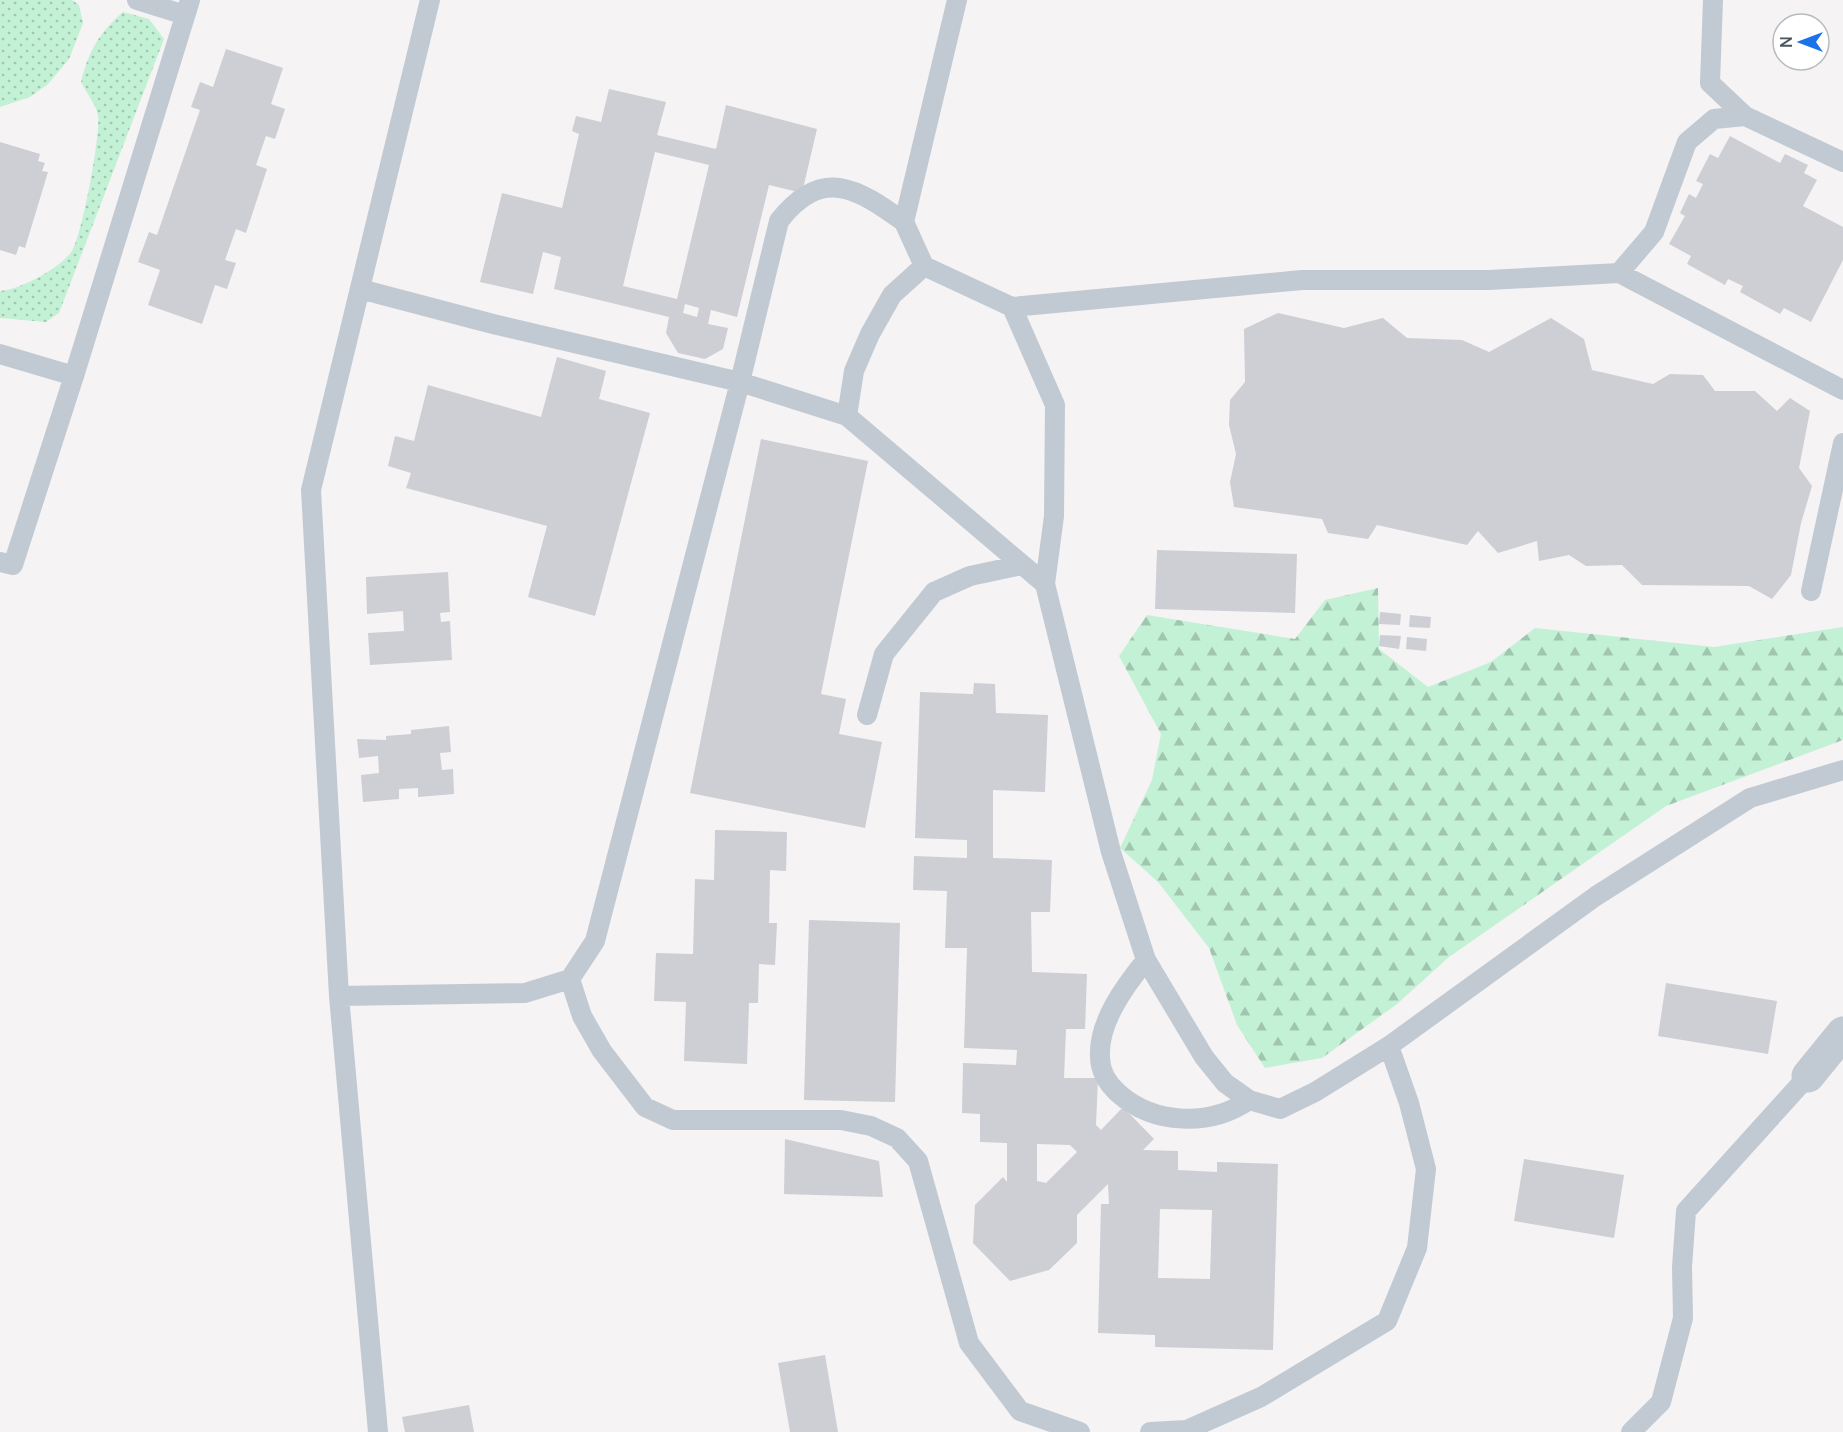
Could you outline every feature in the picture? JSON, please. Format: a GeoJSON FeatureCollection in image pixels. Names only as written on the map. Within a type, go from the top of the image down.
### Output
{"type":"FeatureCollection","features":[{"type":"Feature","properties":{"kind":"street"},"geometry":{"type":"LineString","coordinates":[[1808,1076],[1843,1033]]}},
{"type":"Feature","properties":{"kind":"lane"},"geometry":{"type":"LineString","coordinates":[[0,562],[13,565],[188,8],[137,0]]}},
{"type":"Feature","properties":{"kind":"lane"},"geometry":{"type":"LineString","coordinates":[[378,1432],[339,996],[312,490],[430,0]]}},
{"type":"Feature","properties":{"kind":"lane"},"geometry":{"type":"LineString","coordinates":[[904,222],[957,0]]}},
{"type":"Feature","properties":{"kind":"lane"},"geometry":{"type":"LineString","coordinates":[[1713,0],[1710,83],[1745,116],[1843,162]]}},
{"type":"Feature","properties":{"kind":"lane"},"geometry":{"type":"LineString","coordinates":[[1619,273],[1654,232],[1687,142],[1714,119],[1745,116]]}},
{"type":"Feature","properties":{"kind":"lane"},"geometry":{"type":"LineString","coordinates":[[339,996],[525,993],[570,979],[595,941],[740,382],[778,221],[794,202],[817,190],[832,186],[872,199],[904,222],[924,266],[1012,307],[1302,280],[1489,280],[1619,273],[1843,390]]}},
{"type":"Feature","properties":{"kind":"lane"},"geometry":{"type":"LineString","coordinates":[[848,416],[854,371],[870,334],[892,296],[924,266]]}},
{"type":"Feature","properties":{"kind":"lane"},"geometry":{"type":"LineString","coordinates":[[360,289],[494,324],[740,382],[848,416],[1045,585]]}},
{"type":"Feature","properties":{"kind":"lane"},"geometry":{"type":"LineString","coordinates":[[1012,307],[1055,405],[1054,516],[1045,585],[1111,852],[1146,960],[1204,1057],[1225,1083],[1249,1100],[1280,1109],[1315,1092],[1389,1046],[1596,896],[1750,798],[1843,770]]}},
{"type":"Feature","properties":{"kind":"lane"},"geometry":{"type":"LineString","coordinates":[[0,354],[74,376]]}},
{"type":"Feature","properties":{"kind":"lane"},"geometry":{"type":"LineString","coordinates":[[1811,591],[1843,443]]}},
{"type":"Feature","properties":{"kind":"lane"},"geometry":{"type":"LineString","coordinates":[[867,715],[884,654],[933,592],[970,576],[1022,565]]}},
{"type":"Feature","properties":{"kind":"lane"},"geometry":{"type":"LineString","coordinates":[[1146,960],[1112,1010],[1103,1033],[1100,1057],[1103,1075],[1130,1104],[1149,1114],[1167,1119],[1194,1118],[1232,1112],[1249,1100]]}},
{"type":"Feature","properties":{"kind":"lane"},"geometry":{"type":"LineString","coordinates":[[570,979],[582,1016],[602,1051],[645,1107],[673,1120],[841,1120],[871,1126],[897,1138],[918,1161],[969,1343],[1020,1411],[1080,1432]]}},
{"type":"Feature","properties":{"kind":"lane"},"geometry":{"type":"LineString","coordinates":[[1150,1432],[1187,1430],[1261,1397],[1387,1321],[1417,1248],[1426,1169],[1409,1103],[1389,1046]]}},
{"type":"Feature","properties":{"kind":"lane"},"geometry":{"type":"LineString","coordinates":[[1631,1432],[1661,1402],[1683,1318],[1682,1267],[1686,1211],[1808,1076]]}},
{"type":"Feature","properties":{"kind":"green space"},"geometry":{"type":"Polygon","coordinates":[[[0,0],[72,0],[79,5],[83,23],[69,59],[48,84],[30,97],[0,107],[0,0]]]}},
{"type":"Feature","properties":{"kind":"green space"},"geometry":{"type":"Polygon","coordinates":[[[123,12],[149,19],[164,39],[59,313],[46,322],[0,318],[0,291],[18,287],[49,271],[67,258],[76,242],[90,184],[98,126],[97,111],[81,82],[87,61],[96,44],[107,28],[123,12]]]}},
{"type":"Feature","properties":{"kind":"green space"},"geometry":{"type":"Polygon","coordinates":[[[1378,588],[1379,649],[1428,687],[1491,662],[1535,628],[1714,647],[1843,627],[1843,740],[1666,806],[1449,957],[1397,1004],[1322,1058],[1265,1068],[1237,1025],[1209,948],[1158,882],[1120,848],[1152,780],[1161,734],[1119,656],[1147,615],[1295,639],[1325,600],[1378,588]]]}},
{"type":"Feature","properties":{"kind":"building"},"geometry":{"type":"Polygon","coordinates":[[[226,49],[283,68],[271,104],[285,109],[275,139],[266,136],[256,165],[267,169],[246,233],[236,229],[225,260],[236,263],[227,289],[215,285],[202,324],[148,305],[160,270],[138,262],[149,232],[157,235],[200,110],[191,107],[200,82],[213,87],[226,49]]]}},
{"type":"Feature","properties":{"kind":"building"},"geometry":{"type":"Polygon","coordinates":[[[609,89],[666,102],[657,135],[716,149],[726,105],[817,129],[802,193],[769,185],[737,317],[711,310],[708,324],[728,328],[723,349],[705,359],[678,353],[666,333],[669,317],[554,289],[561,257],[543,252],[533,294],[480,282],[502,193],[562,208],[579,134],[572,131],[576,116],[601,122],[609,89]],[[655,152],[623,286],[677,299],[709,165],[655,152]],[[685,304],[683,313],[697,317],[699,308],[685,304]]]}},
{"type":"Feature","properties":{"kind":"building"},"geometry":{"type":"Polygon","coordinates":[[[1730,136],[1780,163],[1785,154],[1808,165],[1804,173],[1817,180],[1803,206],[1843,227],[1843,260],[1811,322],[1784,308],[1780,314],[1740,292],[1743,286],[1728,279],[1725,285],[1687,264],[1691,256],[1669,244],[1685,216],[1680,213],[1689,194],[1696,198],[1703,184],[1696,181],[1710,154],[1718,158],[1730,136]]]}},
{"type":"Feature","properties":{"kind":"building"},"geometry":{"type":"Polygon","coordinates":[[[0,142],[40,154],[38,161],[45,163],[42,171],[48,172],[25,248],[19,246],[16,255],[0,250],[0,142]]]}},
{"type":"Feature","properties":{"kind":"building"},"geometry":{"type":"Polygon","coordinates":[[[1278,313],[1344,328],[1383,318],[1407,338],[1462,340],[1489,352],[1551,318],[1584,339],[1592,370],[1653,384],[1670,374],[1703,375],[1715,391],[1755,391],[1777,411],[1790,398],[1810,411],[1799,468],[1812,486],[1801,523],[1791,575],[1772,599],[1749,586],[1642,585],[1622,565],[1586,566],[1569,555],[1539,561],[1537,541],[1498,553],[1478,531],[1467,545],[1377,525],[1368,539],[1328,533],[1322,519],[1234,507],[1230,482],[1236,454],[1229,425],[1230,400],[1245,382],[1244,329],[1278,313]]]}},
{"type":"Feature","properties":{"kind":"building"},"geometry":{"type":"Polygon","coordinates":[[[557,357],[606,371],[599,399],[650,413],[595,616],[528,597],[547,526],[406,488],[411,473],[388,466],[395,436],[414,441],[428,385],[541,417],[557,357]]]}},
{"type":"Feature","properties":{"kind":"building"},"geometry":{"type":"Polygon","coordinates":[[[761,439],[868,461],[821,694],[846,699],[839,734],[882,742],[865,828],[690,793],[761,439]]]}},
{"type":"Feature","properties":{"kind":"building"},"geometry":{"type":"Polygon","coordinates":[[[1157,550],[1297,554],[1295,613],[1155,609],[1157,550]]]}},
{"type":"Feature","properties":{"kind":"building"},"geometry":{"type":"Polygon","coordinates":[[[448,572],[450,612],[440,613],[441,622],[450,621],[452,660],[370,665],[368,633],[404,631],[403,611],[367,614],[366,577],[448,572]]]}},
{"type":"Feature","properties":{"kind":"building"},"geometry":{"type":"Polygon","coordinates":[[[1380,612],[1401,614],[1400,625],[1379,624],[1380,612]]]}},
{"type":"Feature","properties":{"kind":"building"},"geometry":{"type":"Polygon","coordinates":[[[1410,615],[1431,617],[1430,628],[1409,627],[1410,615]]]}},
{"type":"Feature","properties":{"kind":"building"},"geometry":{"type":"Polygon","coordinates":[[[1380,635],[1401,636],[1399,649],[1379,646],[1380,635]]]}},
{"type":"Feature","properties":{"kind":"building"},"geometry":{"type":"Polygon","coordinates":[[[1407,637],[1427,639],[1426,651],[1406,649],[1407,637]]]}},
{"type":"Feature","properties":{"kind":"building"},"geometry":{"type":"Polygon","coordinates":[[[974,683],[995,684],[996,713],[1048,715],[1045,792],[993,790],[993,858],[1052,860],[1050,912],[1031,912],[1032,972],[1087,974],[1085,1029],[1066,1029],[1064,1078],[1098,1078],[1096,1125],[1101,1130],[1123,1107],[1154,1139],[1143,1150],[1178,1151],[1178,1170],[1217,1172],[1217,1162],[1278,1164],[1273,1350],[1155,1347],[1155,1335],[1098,1333],[1101,1204],[1109,1204],[1108,1184],[1077,1215],[1077,1243],[1049,1270],[1010,1281],[973,1243],[975,1205],[1003,1177],[1007,1182],[1007,1143],[980,1142],[980,1114],[962,1113],[963,1063],[1016,1065],[1017,1050],[964,1048],[967,948],[945,948],[947,891],[913,890],[914,856],[967,858],[967,840],[915,838],[920,692],[973,694],[974,683]],[[1037,1144],[1037,1181],[1046,1183],[1077,1152],[1070,1145],[1037,1144]],[[1160,1209],[1158,1278],[1210,1279],[1212,1210],[1160,1209]]]}},
{"type":"Feature","properties":{"kind":"building"},"geometry":{"type":"Polygon","coordinates":[[[449,726],[451,752],[440,753],[442,770],[453,769],[454,794],[418,797],[418,788],[399,789],[399,799],[363,802],[361,775],[379,773],[378,756],[359,758],[357,739],[386,740],[386,736],[411,734],[411,730],[449,726]]]}},
{"type":"Feature","properties":{"kind":"building"},"geometry":{"type":"Polygon","coordinates":[[[715,830],[787,832],[786,871],[770,870],[769,923],[777,923],[775,965],[759,964],[758,1003],[749,1003],[747,1064],[684,1061],[686,1002],[654,1001],[656,953],[693,954],[695,879],[714,880],[715,830]]]}},
{"type":"Feature","properties":{"kind":"building"},"geometry":{"type":"Polygon","coordinates":[[[809,920],[900,923],[895,1102],[804,1100],[809,920]]]}},
{"type":"Feature","properties":{"kind":"building"},"geometry":{"type":"Polygon","coordinates":[[[1666,983],[1777,1001],[1768,1054],[1658,1036],[1666,983]]]}},
{"type":"Feature","properties":{"kind":"building"},"geometry":{"type":"Polygon","coordinates":[[[785,1139],[879,1161],[883,1197],[784,1194],[785,1139]]]}},
{"type":"Feature","properties":{"kind":"building"},"geometry":{"type":"Polygon","coordinates":[[[1524,1159],[1624,1175],[1614,1238],[1514,1221],[1524,1159]]]}},
{"type":"Feature","properties":{"kind":"building"},"geometry":{"type":"Polygon","coordinates":[[[825,1355],[838,1432],[790,1432],[778,1363],[825,1355]]]}},
{"type":"Feature","properties":{"kind":"building"},"geometry":{"type":"Polygon","coordinates":[[[469,1405],[474,1432],[405,1432],[402,1417],[469,1405]]]}}]}
